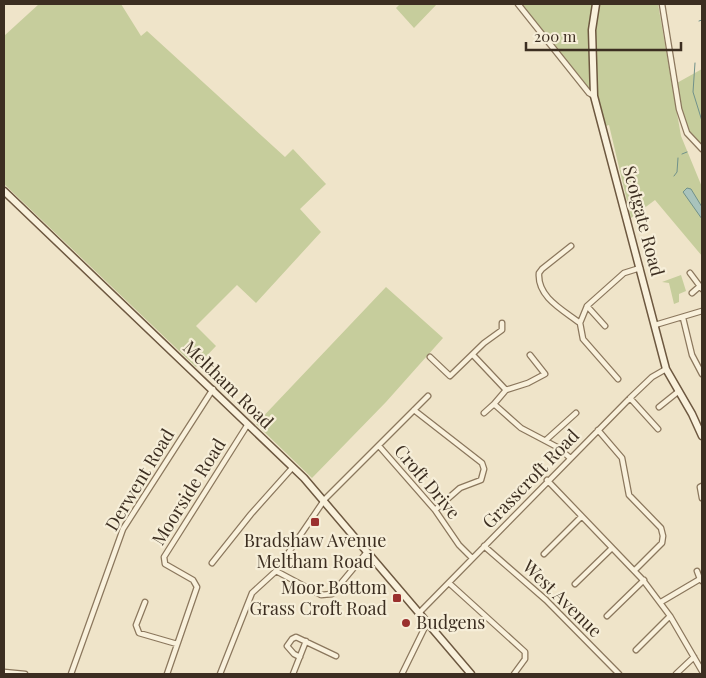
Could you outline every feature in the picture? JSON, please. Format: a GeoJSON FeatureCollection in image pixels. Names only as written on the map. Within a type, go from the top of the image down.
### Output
{"type":"FeatureCollection","features":[{"type":"Feature","properties":{"kind":"street"},"geometry":{"type":"LineString","coordinates":[[518,4],[589,93],[594,96]]}},
{"type":"Feature","properties":{"kind":"street","name":"Scotgate Road"},"geometry":{"type":"LineString","coordinates":[[596,4],[592,30],[594,96],[666,368],[702,436]]}},
{"type":"Feature","properties":{"kind":"street"},"geometry":{"type":"LineString","coordinates":[[662,4],[679,109],[689,138],[702,149]]}},
{"type":"Feature","properties":{"kind":"street","name":"Meltham Road"},"geometry":{"type":"LineString","coordinates":[[4,191],[213,389],[325,499],[367,552],[471,674]]}},
{"type":"Feature","properties":{"kind":"street"},"geometry":{"type":"LineString","coordinates":[[571,246],[539,272],[538,280],[550,300],[580,323]]}},
{"type":"Feature","properties":{"kind":"street"},"geometry":{"type":"LineString","coordinates":[[618,379],[582,339],[580,323],[588,306],[624,273],[640,268]]}},
{"type":"Feature","properties":{"kind":"street"},"geometry":{"type":"LineString","coordinates":[[690,273],[701,288],[692,293]]}},
{"type":"Feature","properties":{"kind":"street"},"geometry":{"type":"LineString","coordinates":[[588,306],[605,326]]}},
{"type":"Feature","properties":{"kind":"street"},"geometry":{"type":"LineString","coordinates":[[656,325],[702,311]]}},
{"type":"Feature","properties":{"kind":"street"},"geometry":{"type":"LineString","coordinates":[[683,318],[692,355],[702,374]]}},
{"type":"Feature","properties":{"kind":"street"},"geometry":{"type":"LineString","coordinates":[[430,358],[450,376],[502,330],[502,322]]}},
{"type":"Feature","properties":{"kind":"street"},"geometry":{"type":"LineString","coordinates":[[473,355],[506,390]]}},
{"type":"Feature","properties":{"kind":"street"},"geometry":{"type":"LineString","coordinates":[[530,355],[549,379]]}},
{"type":"Feature","properties":{"kind":"street","name":"Grasscroft Road"},"geometry":{"type":"LineString","coordinates":[[418,613],[547,480],[630,398],[652,377],[666,368]]}},
{"type":"Feature","properties":{"kind":"street"},"geometry":{"type":"LineString","coordinates":[[484,414],[506,390],[528,383],[545,374]]}},
{"type":"Feature","properties":{"kind":"street","name":"Derwent Road"},"geometry":{"type":"LineString","coordinates":[[71,674],[123,529],[213,389]]}},
{"type":"Feature","properties":{"kind":"street"},"geometry":{"type":"LineString","coordinates":[[659,407],[678,390]]}},
{"type":"Feature","properties":{"kind":"street"},"geometry":{"type":"LineString","coordinates":[[220,674],[252,593],[276,571],[325,499],[428,396]]}},
{"type":"Feature","properties":{"kind":"street"},"geometry":{"type":"LineString","coordinates":[[630,398],[658,429]]}},
{"type":"Feature","properties":{"kind":"street"},"geometry":{"type":"LineString","coordinates":[[494,404],[521,428],[546,440],[570,458]]}},
{"type":"Feature","properties":{"kind":"street"},"geometry":{"type":"LineString","coordinates":[[414,410],[482,463],[484,469],[481,480],[460,488],[435,510]]}},
{"type":"Feature","properties":{"kind":"street"},"geometry":{"type":"LineString","coordinates":[[546,440],[576,413]]}},
{"type":"Feature","properties":{"kind":"street","name":"Moorside Road"},"geometry":{"type":"LineString","coordinates":[[167,674],[197,587],[193,580],[165,564],[164,557],[248,424]]}},
{"type":"Feature","properties":{"kind":"street"},"geometry":{"type":"LineString","coordinates":[[598,430],[622,458],[629,494],[661,528],[663,536],[660,545],[635,570]]}},
{"type":"Feature","properties":{"kind":"street","name":"Croft Drive"},"geometry":{"type":"LineString","coordinates":[[379,446],[435,510],[460,545],[472,558]]}},
{"type":"Feature","properties":{"kind":"street"},"geometry":{"type":"LineString","coordinates":[[212,563],[251,514],[293,467]]}},
{"type":"Feature","properties":{"kind":"street"},"geometry":{"type":"LineString","coordinates":[[547,480],[644,580],[670,616],[702,671]]}},
{"type":"Feature","properties":{"kind":"street"},"geometry":{"type":"LineString","coordinates":[[702,486],[700,486],[702,498]]}},
{"type":"Feature","properties":{"kind":"street"},"geometry":{"type":"LineString","coordinates":[[544,554],[581,517]]}},
{"type":"Feature","properties":{"kind":"street","name":"West Avenue"},"geometry":{"type":"LineString","coordinates":[[484,546],[546,600],[619,674]]}},
{"type":"Feature","properties":{"kind":"street"},"geometry":{"type":"LineString","coordinates":[[575,584],[612,548]]}},
{"type":"Feature","properties":{"kind":"street"},"geometry":{"type":"LineString","coordinates":[[276,571],[321,595],[332,594],[367,552]]}},
{"type":"Feature","properties":{"kind":"street"},"geometry":{"type":"LineString","coordinates":[[661,602],[701,580],[697,571]]}},
{"type":"Feature","properties":{"kind":"street"},"geometry":{"type":"LineString","coordinates":[[607,616],[644,580]]}},
{"type":"Feature","properties":{"kind":"street"},"geometry":{"type":"LineString","coordinates":[[449,583],[525,652],[525,659],[514,674]]}},
{"type":"Feature","properties":{"kind":"street"},"geometry":{"type":"LineString","coordinates":[[146,602],[136,626],[139,633],[177,644]]}},
{"type":"Feature","properties":{"kind":"street"},"geometry":{"type":"LineString","coordinates":[[636,650],[670,616]]}},
{"type":"Feature","properties":{"kind":"street"},"geometry":{"type":"LineString","coordinates":[[402,674],[427,623]]}},
{"type":"Feature","properties":{"kind":"street"},"geometry":{"type":"LineString","coordinates":[[300,656],[294,654],[288,646],[292,639],[296,637],[336,656]]}},
{"type":"Feature","properties":{"kind":"street"},"geometry":{"type":"LineString","coordinates":[[293,674],[306,641]]}},
{"type":"Feature","properties":{"kind":"street"},"geometry":{"type":"LineString","coordinates":[[676,674],[694,657]]}},
{"type":"Feature","properties":{"kind":"street"},"geometry":{"type":"LineString","coordinates":[[4,672],[25,674]]}},
{"type":"Feature","properties":{"kind":"green space"},"geometry":{"type":"Polygon","coordinates":[[[39,4],[121,4],[141,36],[147,31],[285,157],[293,149],[326,184],[300,209],[321,232],[256,303],[237,285],[196,326],[216,346],[196,367],[4,184],[4,36],[39,4]]]}},
{"type":"Feature","properties":{"kind":"green space"},"geometry":{"type":"Polygon","coordinates":[[[400,4],[437,4],[414,28],[396,8],[400,4]]]}},
{"type":"Feature","properties":{"kind":"green space"},"geometry":{"type":"Polygon","coordinates":[[[520,4],[658,4],[681,136],[702,187],[702,256],[655,200],[631,218],[609,125],[599,128],[594,103],[586,84],[520,4]]]}},
{"type":"Feature","properties":{"kind":"green space"},"geometry":{"type":"Polygon","coordinates":[[[702,69],[702,144],[695,139],[686,126],[675,84],[702,69]]]}},
{"type":"Feature","properties":{"kind":"green space"},"geometry":{"type":"Polygon","coordinates":[[[681,275],[686,291],[679,294],[679,302],[674,304],[669,283],[662,282],[681,275]]]}},
{"type":"Feature","properties":{"kind":"green space"},"geometry":{"type":"Polygon","coordinates":[[[386,287],[443,338],[386,402],[312,478],[256,424],[386,287]]]}},
{"type":"Feature","properties":{"kind":"water"},"geometry":{"type":"Polygon","coordinates":[[[687,188],[691,189],[702,207],[702,219],[683,192],[687,188]]]}},
{"type":"Feature","properties":{"kind":"waterway"},"geometry":{"type":"LineString","coordinates":[[695,63],[693,92],[702,121]]}},
{"type":"Feature","properties":{"kind":"waterway"},"geometry":{"type":"LineString","coordinates":[[682,154],[687,152]]}},
{"type":"Feature","properties":{"kind":"waterway"},"geometry":{"type":"LineString","coordinates":[[674,176],[677,172],[678,158]]}},
{"type":"Feature","properties":{"kind":"place","name":"Bradshaw Avenue Meltham Road"},"geometry":{"type":"Point","coordinates":[315,522]}},
{"type":"Feature","properties":{"kind":"place","name":"Moor Bottom Grass Croft Road"},"geometry":{"type":"Point","coordinates":[397,598]}},
{"type":"Feature","properties":{"kind":"place","name":"Budgens"},"geometry":{"type":"Point","coordinates":[406,623]}}]}
